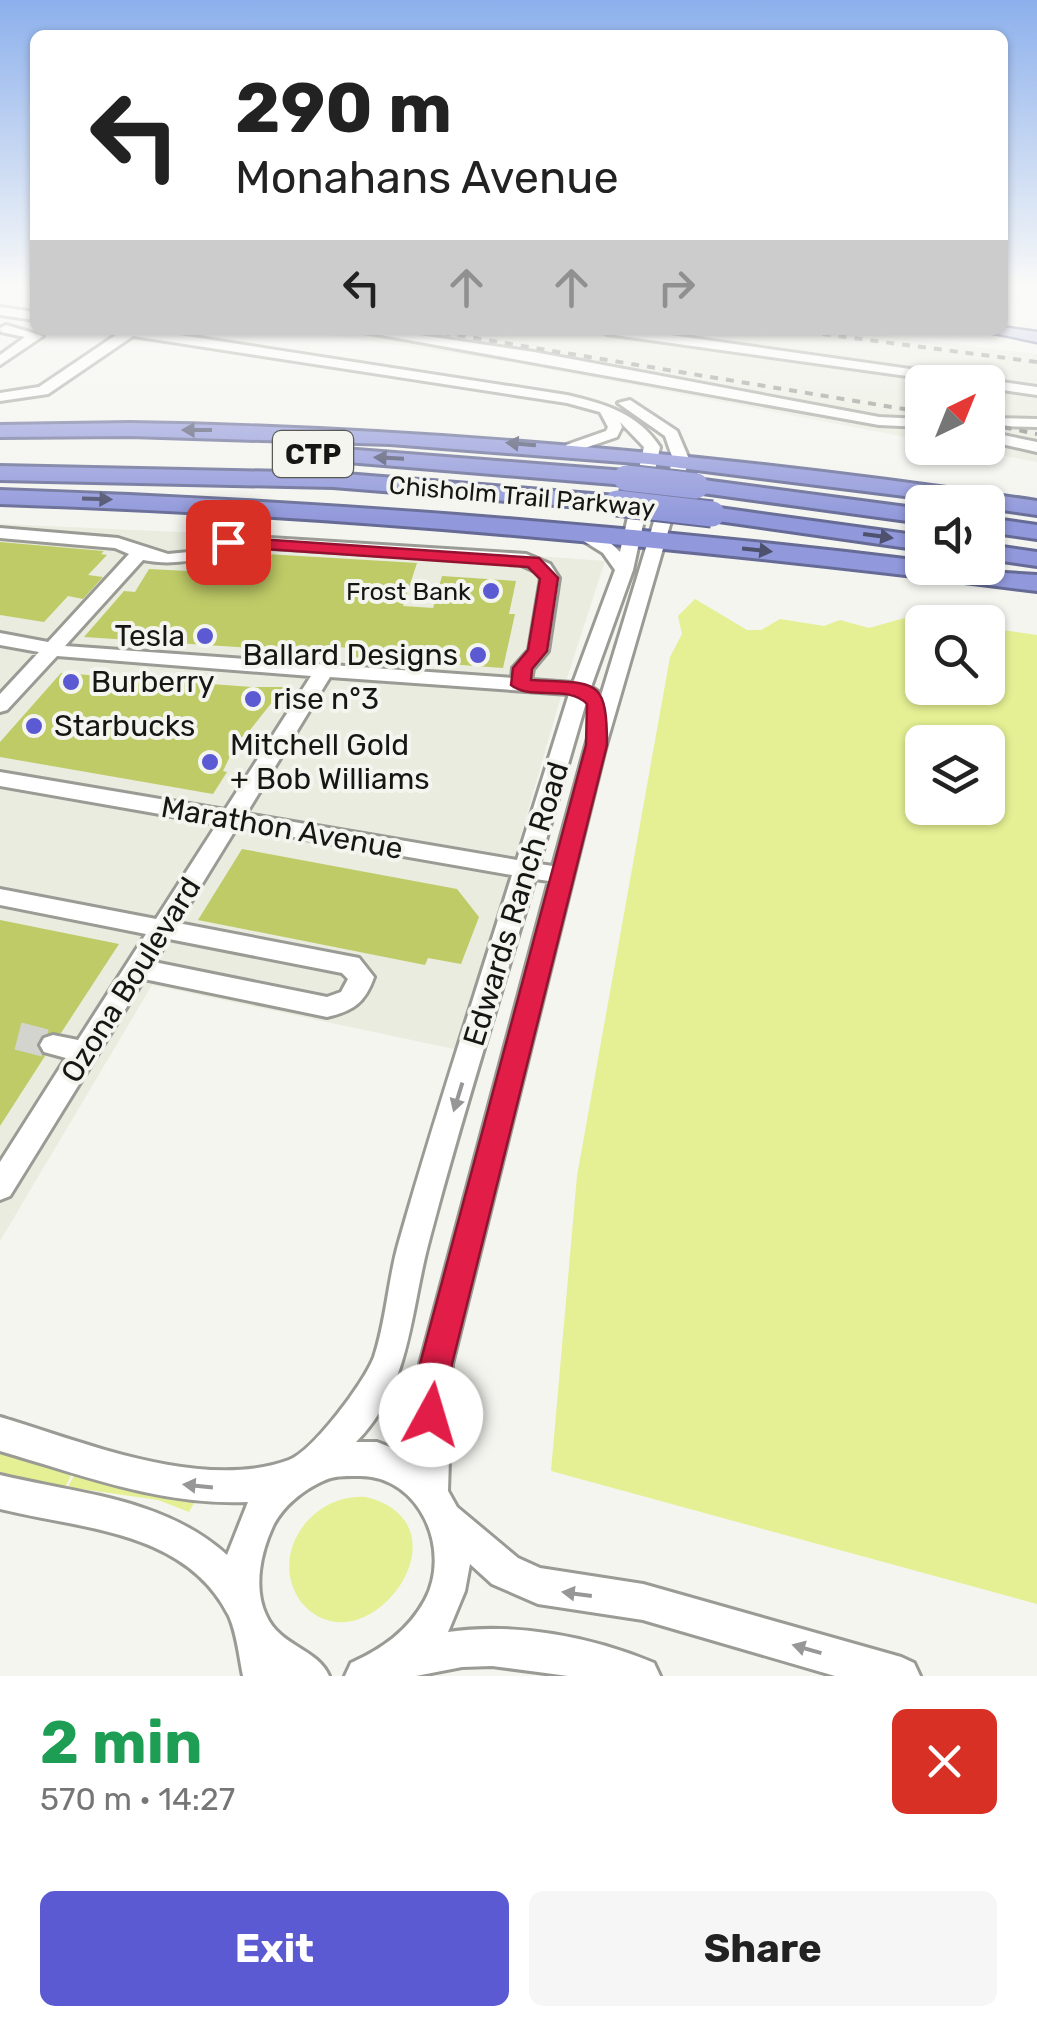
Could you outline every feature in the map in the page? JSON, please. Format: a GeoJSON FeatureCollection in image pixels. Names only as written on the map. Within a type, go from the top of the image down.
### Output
{"type":"FeatureCollection","features":[{"type":"Feature","properties":{"kind":"highway"},"geometry":{"type":"LineString","coordinates":[[0,431],[292,432],[571,448],[681,459],[1037,508]]}},
{"type":"Feature","properties":{"kind":"highway","name":"Chisholm Trail Parkway"},"geometry":{"type":"LineString","coordinates":[[0,448],[316,454],[626,478],[905,514]]}},
{"type":"Feature","properties":{"kind":"highway","name":"Chisholm Trail Parkway"},"geometry":{"type":"LineString","coordinates":[[0,473],[313,479],[617,503],[905,541]]}},
{"type":"Feature","properties":{"kind":"highway"},"geometry":{"type":"LineString","coordinates":[[0,496],[269,504],[571,529],[1037,583]]}},
{"type":"Feature","properties":{"kind":"highway"},"geometry":{"type":"LineString","coordinates":[[1005,527],[1037,532]]}},
{"type":"Feature","properties":{"kind":"highway"},"geometry":{"type":"LineString","coordinates":[[1005,555],[1037,560]]}},
{"type":"Feature","properties":{"kind":"street"},"geometry":{"type":"LineString","coordinates":[[0,397],[43,391],[79,365]]}},
{"type":"Feature","properties":{"kind":"street"},"geometry":{"type":"LineString","coordinates":[[349,365],[568,399],[606,410],[638,426],[653,456]]}},
{"type":"Feature","properties":{"kind":"street"},"geometry":{"type":"LineString","coordinates":[[412,365],[587,392],[653,418],[672,434],[681,459]]}},
{"type":"Feature","properties":{"kind":"street"},"geometry":{"type":"LineString","coordinates":[[583,365],[879,421],[905,422]]}},
{"type":"Feature","properties":{"kind":"street"},"geometry":{"type":"LineString","coordinates":[[857,365],[905,372]]}},
{"type":"Feature","properties":{"kind":"street"},"geometry":{"type":"LineString","coordinates":[[1005,386],[1037,391]]}},
{"type":"Feature","properties":{"kind":"street"},"geometry":{"type":"LineString","coordinates":[[571,448],[612,434],[616,426],[606,410]]}},
{"type":"Feature","properties":{"kind":"street"},"geometry":{"type":"LineString","coordinates":[[1005,423],[1037,424]]}},
{"type":"Feature","properties":{"kind":"street"},"geometry":{"type":"LineString","coordinates":[[1005,440],[1037,447]]}},
{"type":"Feature","properties":{"kind":"street","name":"Edwards Ranch Road"},"geometry":{"type":"LineString","coordinates":[[248,1618],[241,1572],[248,1534],[275,1492],[361,1414],[381,1383],[412,1248],[529,870],[580,689],[606,629],[624,570],[653,456]]}},
{"type":"Feature","properties":{"kind":"street","name":"Edwards Ranch Road"},"geometry":{"type":"LineString","coordinates":[[379,1672],[433,1624],[451,1571],[438,1507],[436,1364],[596,745],[681,459]]}},
{"type":"Feature","properties":{"kind":"street"},"geometry":{"type":"LineString","coordinates":[[571,529],[609,549],[624,570]]}},
{"type":"Feature","properties":{"kind":"street"},"geometry":{"type":"LineString","coordinates":[[0,533],[88,538],[156,558],[183,558],[237,541],[532,562],[550,578],[538,651],[522,668],[520,685]]}},
{"type":"Feature","properties":{"kind":"street"},"geometry":{"type":"LineString","coordinates":[[0,706],[142,552]]}},
{"type":"Feature","properties":{"kind":"street"},"geometry":{"type":"LineString","coordinates":[[606,629],[609,656],[604,678],[612,686]]}},
{"type":"Feature","properties":{"kind":"street"},"geometry":{"type":"LineString","coordinates":[[0,639],[52,650],[580,689],[596,699],[596,745]]}},
{"type":"Feature","properties":{"kind":"street","name":"Ozona Boulevard"},"geometry":{"type":"LineString","coordinates":[[0,1187],[324,671]]}},
{"type":"Feature","properties":{"kind":"street","name":"Marathon Avenue"},"geometry":{"type":"LineString","coordinates":[[0,780],[564,876]]}},
{"type":"Feature","properties":{"kind":"street"},"geometry":{"type":"LineString","coordinates":[[0,897],[350,966],[360,977],[356,995],[346,1003],[327,1007],[138,968]]}},
{"type":"Feature","properties":{"kind":"street"},"geometry":{"type":"LineString","coordinates":[[53,1044],[85,1052]]}},
{"type":"Feature","properties":{"kind":"street"},"geometry":{"type":"LineString","coordinates":[[0,1434],[194,1487],[232,1488],[300,1472],[334,1458],[361,1456],[388,1462],[412,1475],[438,1507],[505,1571],[538,1586],[643,1602],[901,1676]]}},
{"type":"Feature","properties":{"kind":"street"},"geometry":{"type":"LineString","coordinates":[[0,1492],[138,1521],[178,1536],[225,1575],[268,1652],[292,1670],[310,1676]]}},
{"type":"Feature","properties":{"kind":"street"},"geometry":{"type":"LineString","coordinates":[[248,1618],[262,1676]]}},
{"type":"Feature","properties":{"kind":"street"},"geometry":{"type":"LineString","coordinates":[[379,1672],[454,1648],[502,1646],[546,1652],[641,1676]]}},
{"type":"Feature","properties":{"kind":"shaded area"},"geometry":{"type":"Polygon","coordinates":[[[527,365],[905,365],[905,437],[527,365]]]}},
{"type":"Feature","properties":{"kind":"shaded area"},"geometry":{"type":"Polygon","coordinates":[[[1005,365],[1037,365],[1037,462],[1005,456],[1005,365]]]}},
{"type":"Feature","properties":{"kind":"shaded area"},"geometry":{"type":"Polygon","coordinates":[[[0,524],[246,535],[605,561],[559,703],[459,1050],[152,985],[0,1241],[0,524]]]}},
{"type":"Feature","properties":{"kind":"green space"},"geometry":{"type":"Polygon","coordinates":[[[695,599],[747,630],[761,630],[780,619],[824,626],[840,620],[869,628],[905,618],[905,705],[1005,705],[1005,630],[1037,635],[1037,1604],[551,1471],[577,1176],[670,657],[682,634],[678,616],[695,599]]]}},
{"type":"Feature","properties":{"kind":"green space"},"geometry":{"type":"Polygon","coordinates":[[[0,1444],[76,1465],[65,1488],[0,1474],[0,1444]]]}},
{"type":"Feature","properties":{"kind":"green space"},"geometry":{"type":"Polygon","coordinates":[[[77,1469],[194,1503],[189,1512],[158,1500],[68,1487],[77,1469]]]}},
{"type":"Feature","properties":{"kind":"green space"},"geometry":{"type":"Polygon","coordinates":[[[366,1497],[398,1513],[411,1536],[411,1562],[398,1588],[378,1609],[353,1621],[326,1620],[301,1602],[292,1584],[292,1547],[300,1530],[328,1505],[346,1498],[366,1497]]]}},
{"type":"Feature","properties":{"kind":"building"},"geometry":{"type":"Polygon","coordinates":[[[0,542],[104,551],[101,554],[107,555],[88,575],[103,577],[83,599],[68,596],[44,622],[0,615],[0,542]]]}},
{"type":"Feature","properties":{"kind":"building"},"geometry":{"type":"Polygon","coordinates":[[[232,552],[417,563],[403,606],[433,608],[442,576],[516,581],[509,614],[515,614],[503,668],[351,657],[354,648],[314,646],[312,652],[84,637],[124,591],[135,592],[149,569],[208,572],[217,557],[232,552]]]}},
{"type":"Feature","properties":{"kind":"building"},"geometry":{"type":"Polygon","coordinates":[[[61,673],[284,687],[231,754],[223,771],[227,772],[213,794],[0,757],[0,742],[61,673]]]}},
{"type":"Feature","properties":{"kind":"building"},"geometry":{"type":"Polygon","coordinates":[[[242,849],[457,889],[479,917],[461,964],[428,958],[425,965],[198,920],[242,849]]]}},
{"type":"Feature","properties":{"kind":"building"},"geometry":{"type":"Polygon","coordinates":[[[0,920],[119,944],[61,1033],[41,1036],[37,1047],[45,1056],[0,1126],[0,920]]]}},
{"type":"Feature","properties":{"kind":"tunnel"},"geometry":{"type":"LineString","coordinates":[[18,1036],[53,1045]]}},
{"type":"Feature","properties":{"kind":"railway"},"geometry":{"type":"LineString","coordinates":[[639,365],[905,409]]}},
{"type":"Feature","properties":{"kind":"railway"},"geometry":{"type":"LineString","coordinates":[[1005,427],[1037,434]]}},
{"type":"Feature","properties":{"kind":"place","name":"Frost Bank"},"geometry":{"type":"Point","coordinates":[491,591]}},
{"type":"Feature","properties":{"kind":"place","name":"Tesla"},"geometry":{"type":"Point","coordinates":[205,636]}},
{"type":"Feature","properties":{"kind":"place","name":"Ballard Designs"},"geometry":{"type":"Point","coordinates":[478,655]}},
{"type":"Feature","properties":{"kind":"place","name":"Burberry"},"geometry":{"type":"Point","coordinates":[71,682]}},
{"type":"Feature","properties":{"kind":"place","name":"rise n°3"},"geometry":{"type":"Point","coordinates":[253,699]}},
{"type":"Feature","properties":{"kind":"place","name":"Starbucks"},"geometry":{"type":"Point","coordinates":[34,726]}},
{"type":"Feature","properties":{"kind":"place","name":"Mitchell Gold + Bob Williams"},"geometry":{"type":"Point","coordinates":[210,762]}},
{"type":"Feature","properties":{"kind":"route"},"geometry":{"type":"LineString","coordinates":[[228,542],[520,558],[532,562],[544,568],[550,578],[538,651],[522,668],[520,685],[580,689],[594,696],[597,704],[596,745],[436,1364],[431,1415]]}}]}
